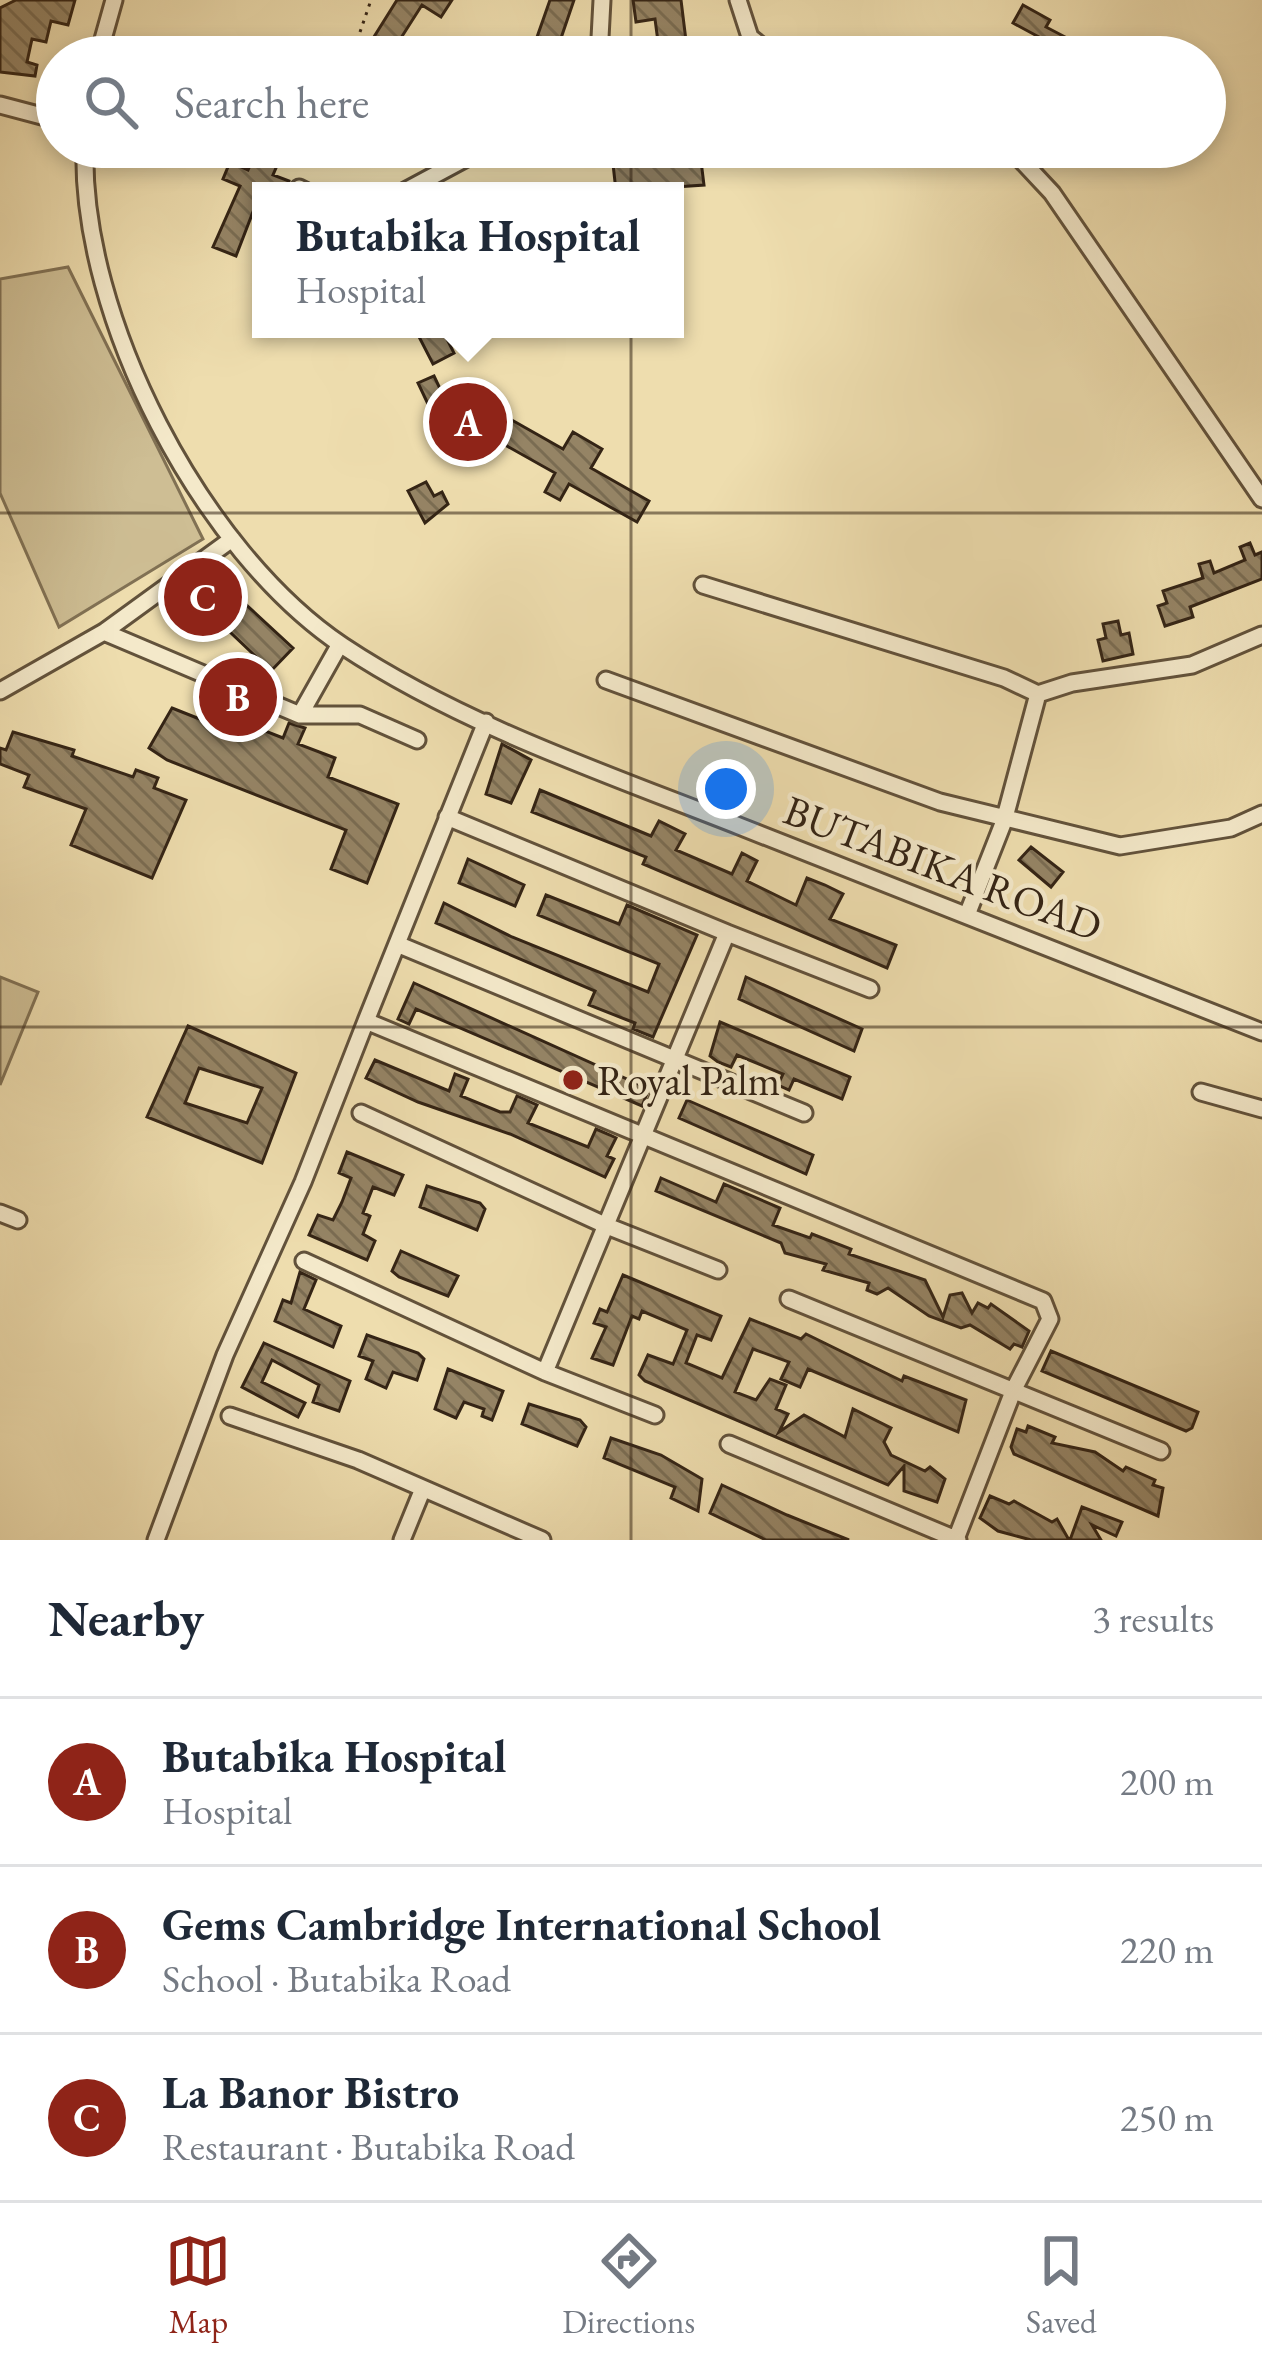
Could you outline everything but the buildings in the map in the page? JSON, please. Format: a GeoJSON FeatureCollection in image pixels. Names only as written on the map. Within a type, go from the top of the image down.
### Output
{"type":"FeatureCollection","features":[{"type":"Feature","properties":{"kind":"street"},"geometry":{"type":"LineString","coordinates":[[104,36],[114,0]]}},
{"type":"Feature","properties":{"kind":"street"},"geometry":{"type":"LineString","coordinates":[[600,36],[602,0]]}},
{"type":"Feature","properties":{"kind":"street"},"geometry":{"type":"LineString","coordinates":[[738,0],[749,36]]}},
{"type":"Feature","properties":{"kind":"street"},"geometry":{"type":"LineString","coordinates":[[0,105],[36,114]]}},
{"type":"Feature","properties":{"kind":"street","name":"BUTABIKA ROAD"},"geometry":{"type":"LineString","coordinates":[[86,168],[91,232],[118,331],[161,427],[232,539],[340,644],[486,722],[1262,1033]]}},
{"type":"Feature","properties":{"kind":"street"},"geometry":{"type":"LineString","coordinates":[[1029,168],[1052,193],[1262,499]]}},
{"type":"Feature","properties":{"kind":"street"},"geometry":{"type":"LineString","coordinates":[[0,691],[104,632],[232,539]]}},
{"type":"Feature","properties":{"kind":"street"},"geometry":{"type":"LineString","coordinates":[[703,585],[1004,678],[1038,694],[1072,682],[1192,664],[1262,635]]}},
{"type":"Feature","properties":{"kind":"street"},"geometry":{"type":"LineString","coordinates":[[104,632],[300,715],[360,715],[417,740]]}},
{"type":"Feature","properties":{"kind":"street"},"geometry":{"type":"LineString","coordinates":[[300,715],[340,644]]}},
{"type":"Feature","properties":{"kind":"street"},"geometry":{"type":"LineString","coordinates":[[606,680],[1004,821],[1120,846],[1231,828],[1262,814]]}},
{"type":"Feature","properties":{"kind":"street"},"geometry":{"type":"LineString","coordinates":[[968,915],[1004,821],[1038,694]]}},
{"type":"Feature","properties":{"kind":"street"},"geometry":{"type":"LineString","coordinates":[[156,1540],[225,1355],[304,1182],[486,722]]}},
{"type":"Feature","properties":{"kind":"street"},"geometry":{"type":"LineString","coordinates":[[448,817],[870,989]]}},
{"type":"Feature","properties":{"kind":"street"},"geometry":{"type":"LineString","coordinates":[[545,1372],[728,933]]}},
{"type":"Feature","properties":{"kind":"street"},"geometry":{"type":"LineString","coordinates":[[397,944],[804,1113]]}},
{"type":"Feature","properties":{"kind":"street"},"geometry":{"type":"LineString","coordinates":[[366,1021],[1042,1301],[1050,1319],[1014,1389],[957,1539],[728,1444]]}},
{"type":"Feature","properties":{"kind":"street"},"geometry":{"type":"LineString","coordinates":[[1201,1092],[1262,1109]]}},
{"type":"Feature","properties":{"kind":"street"},"geometry":{"type":"LineString","coordinates":[[361,1113],[607,1226],[718,1270]]}},
{"type":"Feature","properties":{"kind":"street"},"geometry":{"type":"LineString","coordinates":[[0,1213],[18,1220]]}},
{"type":"Feature","properties":{"kind":"street"},"geometry":{"type":"LineString","coordinates":[[304,1261],[545,1372],[655,1415]]}},
{"type":"Feature","properties":{"kind":"street"},"geometry":{"type":"LineString","coordinates":[[789,1299],[1161,1451]]}},
{"type":"Feature","properties":{"kind":"street"},"geometry":{"type":"LineString","coordinates":[[230,1416],[358,1460],[542,1540]]}},
{"type":"Feature","properties":{"kind":"street"},"geometry":{"type":"LineString","coordinates":[[402,1540],[422,1491]]}},
{"type":"Feature","properties":{"kind":"path"},"geometry":{"type":"LineString","coordinates":[[360,32],[371,0]]}},
{"type":"Feature","properties":{"kind":"shaded area"},"geometry":{"type":"Polygon","coordinates":[[[68,267],[203,539],[59,627],[0,493],[0,279],[68,267]]]}},
{"type":"Feature","properties":{"kind":"shaded area"},"geometry":{"type":"Polygon","coordinates":[[[0,977],[38,992],[0,1085],[0,977]]]}},
{"type":"Feature","properties":{"kind":"place","name":"Butabika Hospital"},"geometry":{"type":"Point","coordinates":[468,422]}},
{"type":"Feature","properties":{"kind":"place","name":"La Banor Bistro"},"geometry":{"type":"Point","coordinates":[203,597]}},
{"type":"Feature","properties":{"kind":"place","name":"Gems Cambridge International School"},"geometry":{"type":"Point","coordinates":[238,697]}},
{"type":"Feature","properties":{"kind":"place","name":"Royal Palm"},"geometry":{"type":"Point","coordinates":[573,1080]}}]}
